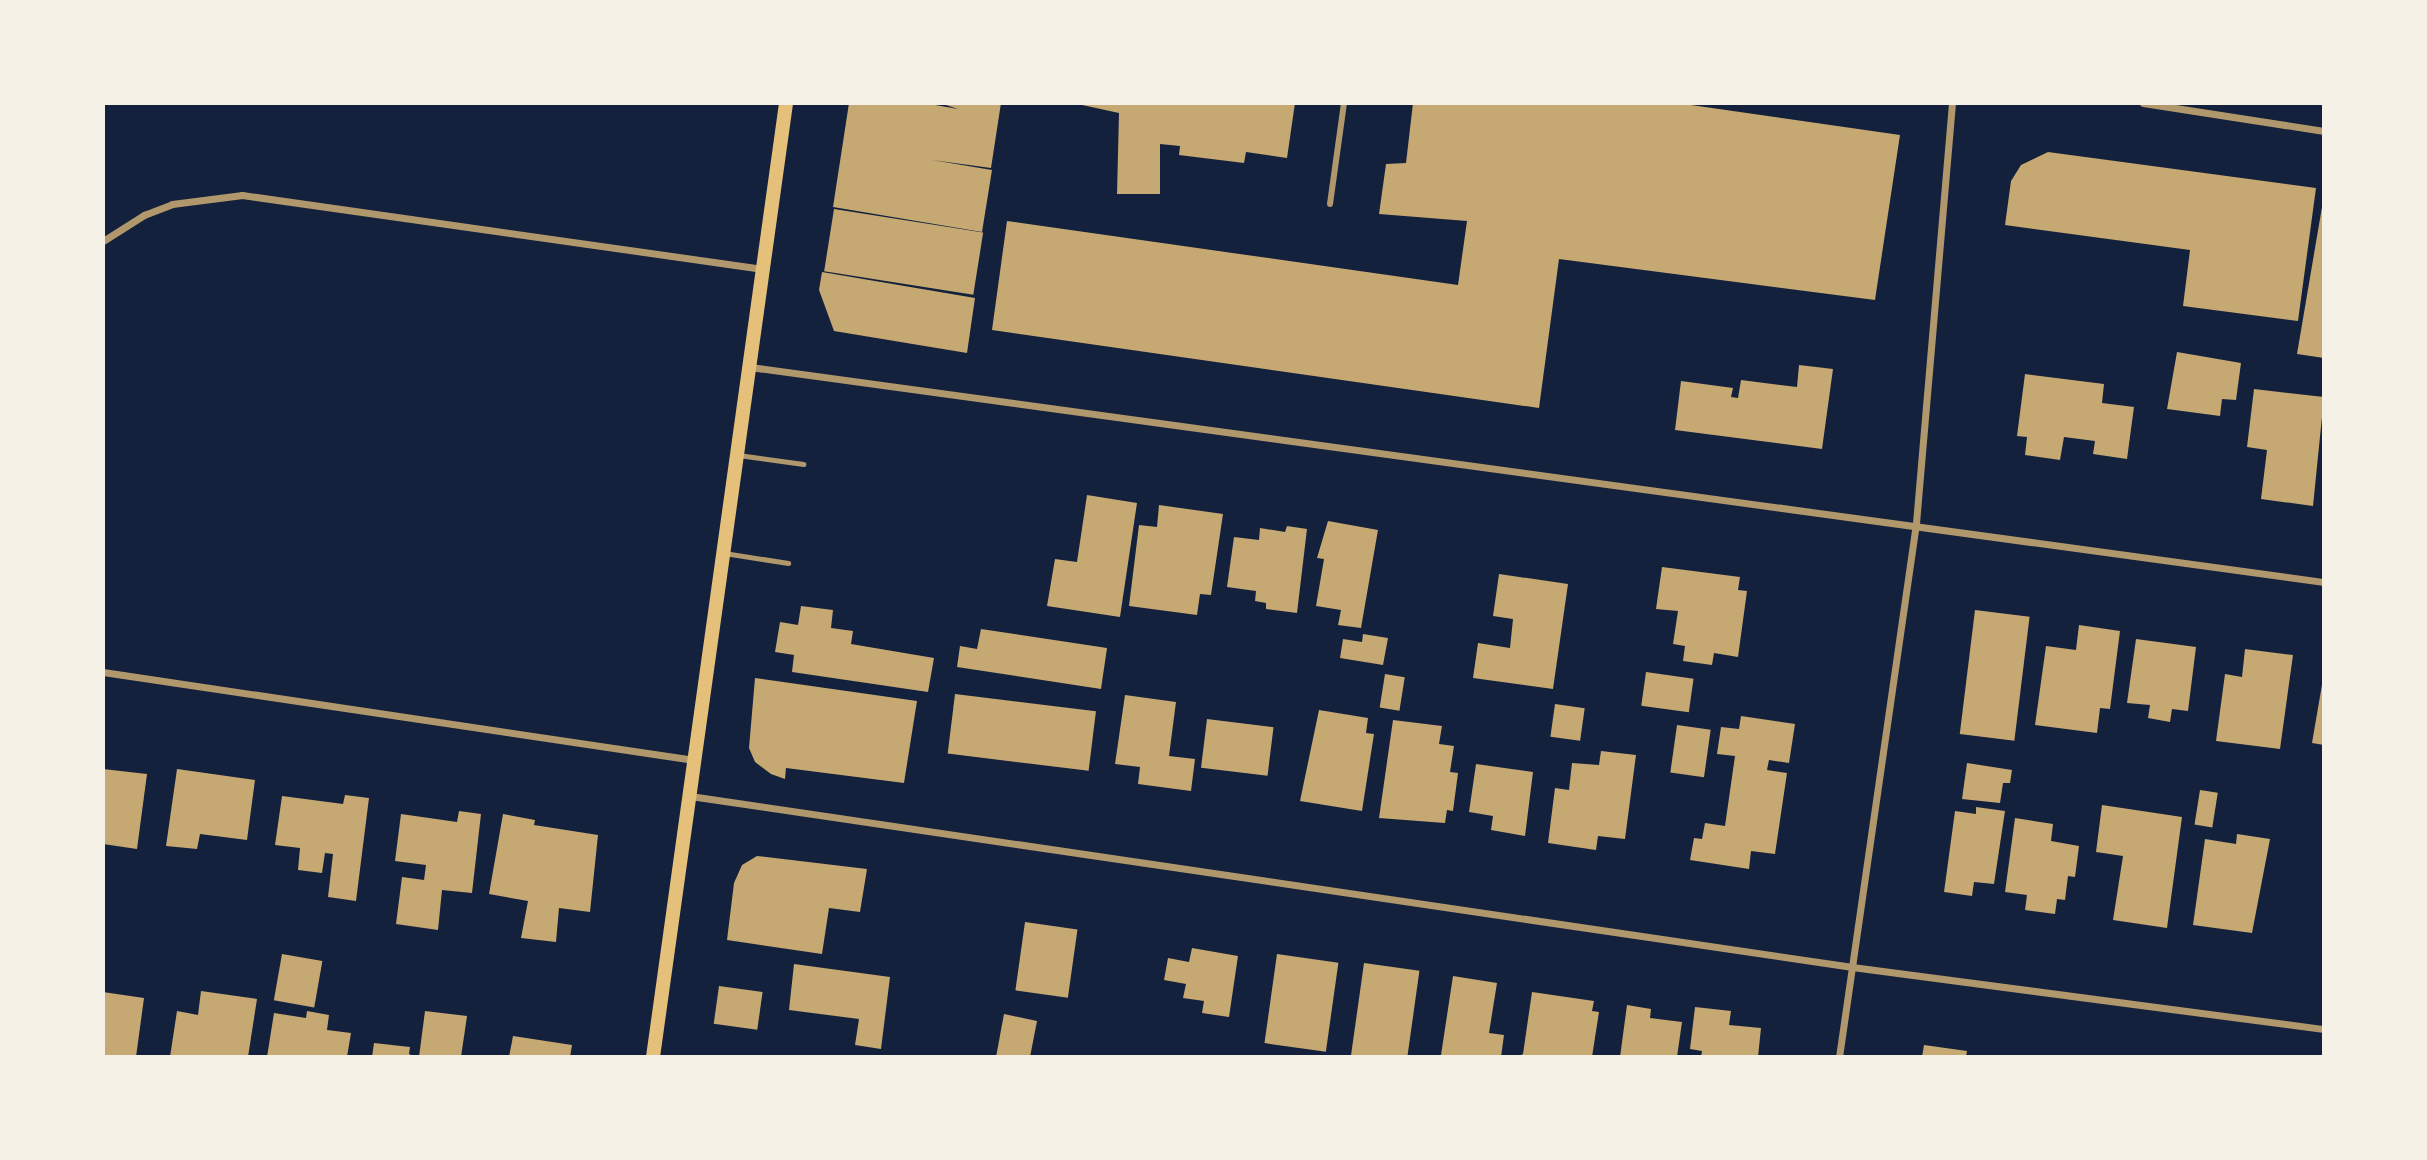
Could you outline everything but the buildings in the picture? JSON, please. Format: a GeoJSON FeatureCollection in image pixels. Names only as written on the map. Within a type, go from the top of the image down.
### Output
{"type":"FeatureCollection","features":[{"type":"Feature","properties":{"kind":"main road"},"geometry":{"type":"LineString","coordinates":[[653,1057],[765,269],[786,103]]}},
{"type":"Feature","properties":{"kind":"street"},"geometry":{"type":"LineString","coordinates":[[1330,204],[1344,103]]}},
{"type":"Feature","properties":{"kind":"street"},"geometry":{"type":"LineString","coordinates":[[1839,1057],[1916,523],[1952,103]]}},
{"type":"Feature","properties":{"kind":"street"},"geometry":{"type":"LineString","coordinates":[[2143,103],[2324,131]]}},
{"type":"Feature","properties":{"kind":"street"},"geometry":{"type":"LineString","coordinates":[[103,241],[120,229],[172,204],[242,195],[765,269]]}},
{"type":"Feature","properties":{"kind":"street"},"geometry":{"type":"LineString","coordinates":[[750,367],[1916,523],[2324,582]]}},
{"type":"Feature","properties":{"kind":"street"},"geometry":{"type":"LineString","coordinates":[[103,672],[695,760]]}},
{"type":"Feature","properties":{"kind":"street"},"geometry":{"type":"LineString","coordinates":[[690,796],[1852,967],[2324,1029]]}},
{"type":"Feature","properties":{"kind":"lane"},"geometry":{"type":"LineString","coordinates":[[738,455],[803,464]]}},
{"type":"Feature","properties":{"kind":"lane"},"geometry":{"type":"LineString","coordinates":[[724,553],[788,563]]}}]}
